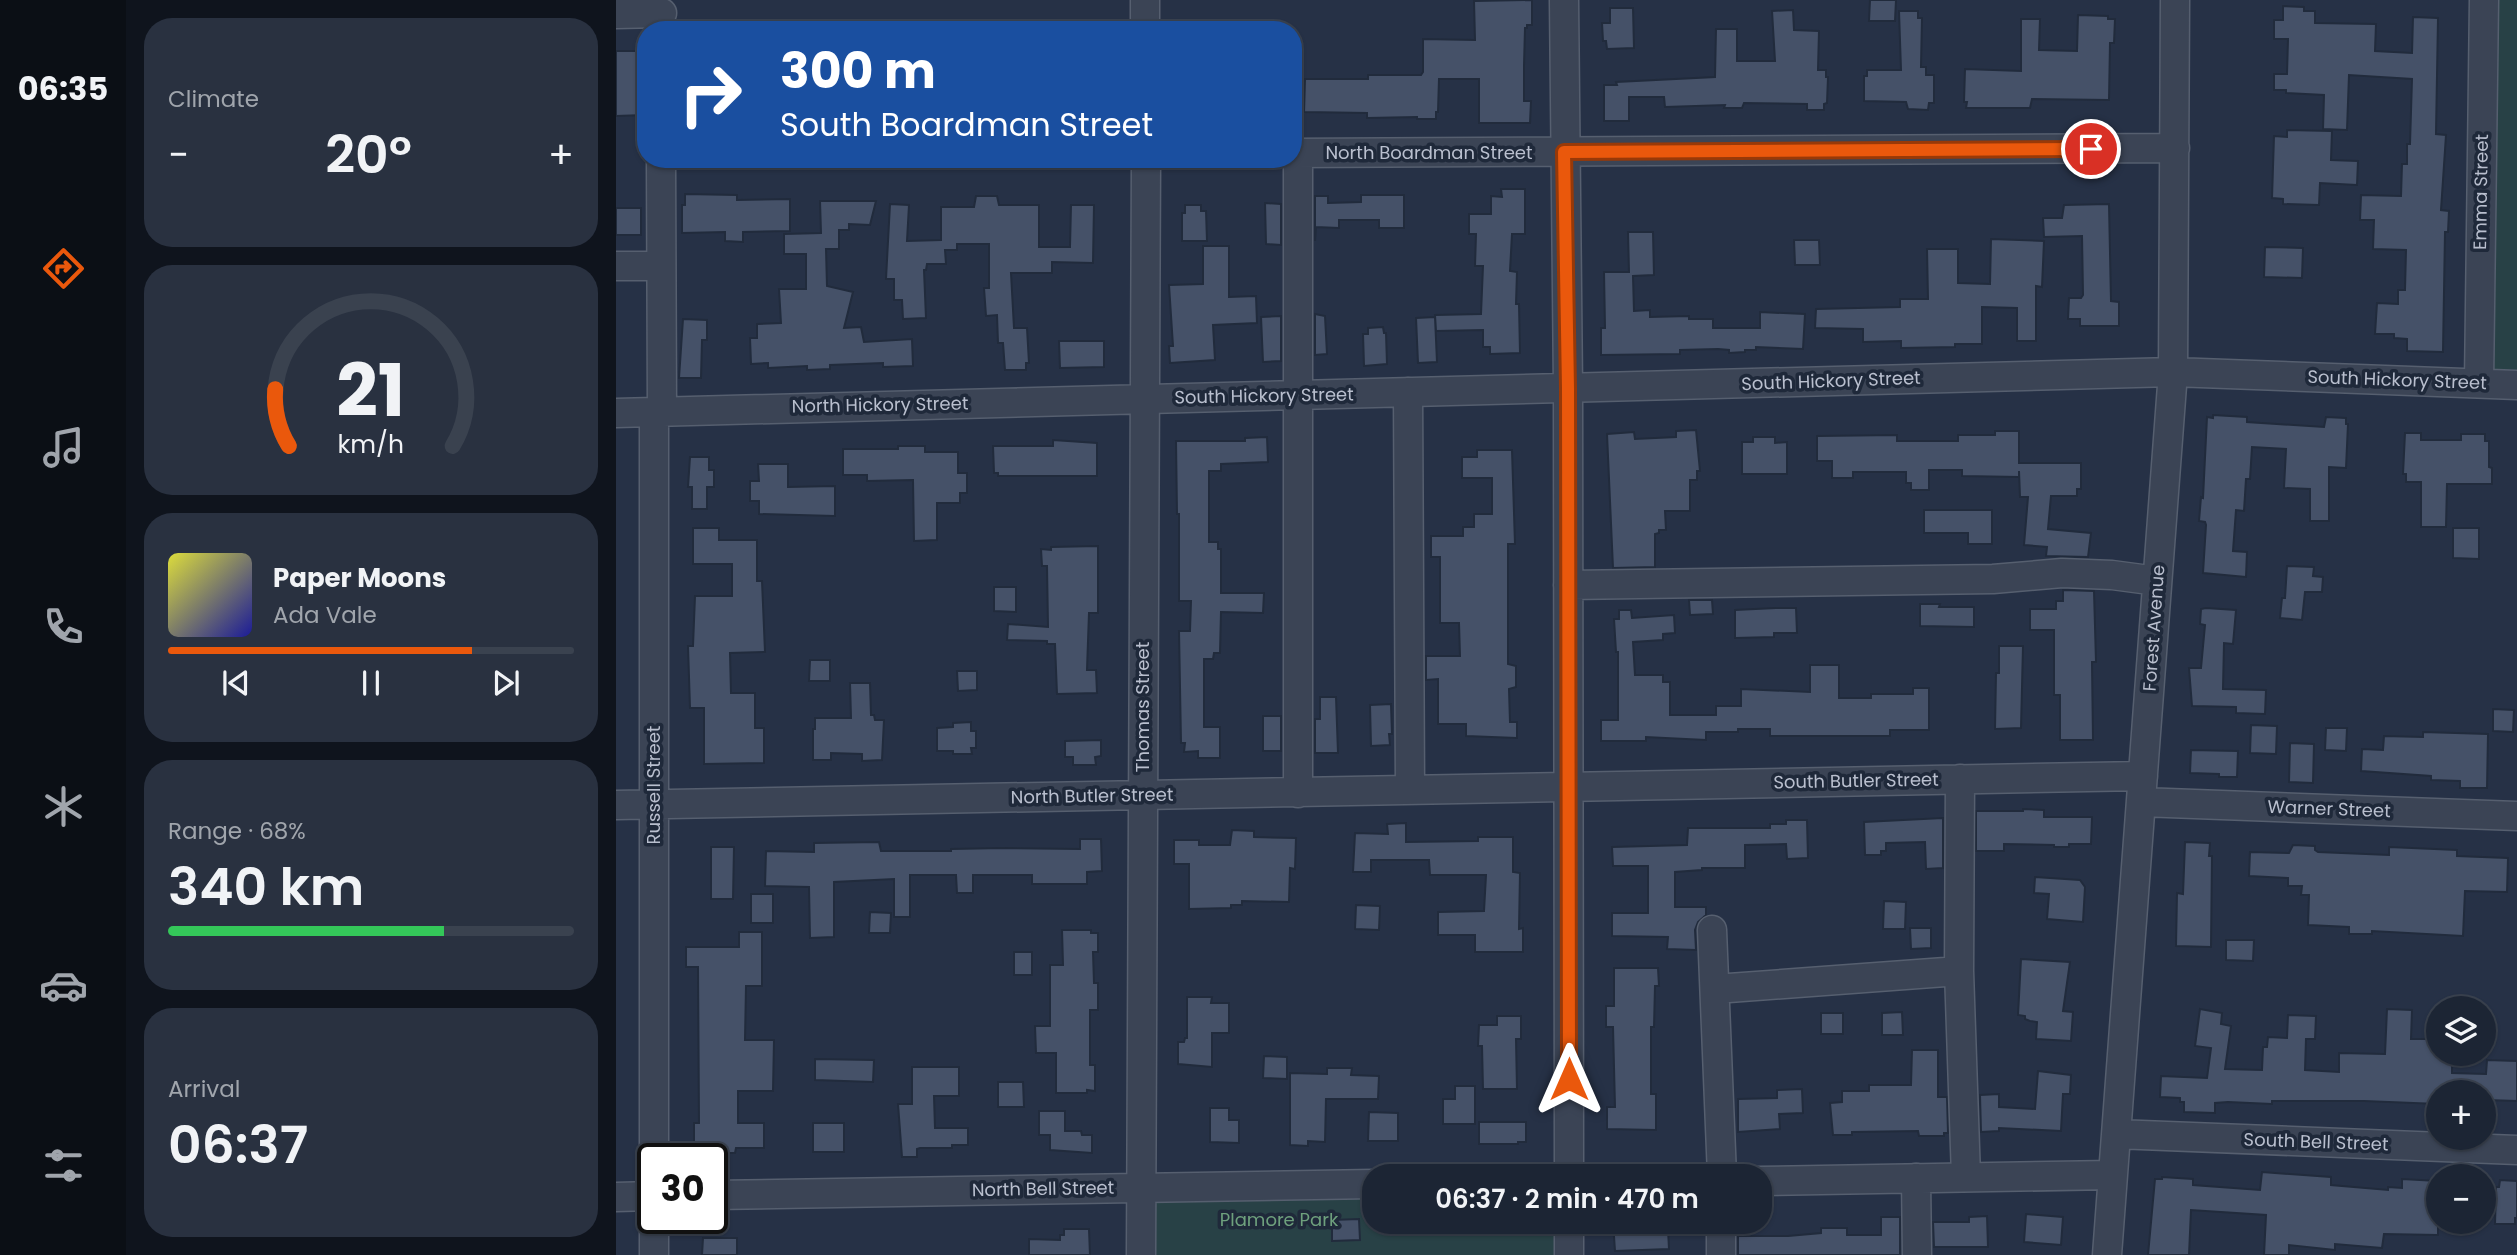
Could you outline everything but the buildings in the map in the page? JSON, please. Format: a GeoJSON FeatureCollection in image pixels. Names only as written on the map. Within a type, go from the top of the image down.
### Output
{"type":"FeatureCollection","features":[{"type":"Feature","properties":{"kind":"street"},"geometry":{"type":"LineString","coordinates":[[1145,0],[1145,21]]}},
{"type":"Feature","properties":{"kind":"street"},"geometry":{"type":"LineString","coordinates":[[1564,0],[1568,388],[1569,1164]]}},
{"type":"Feature","properties":{"kind":"street","name":"Forest Avenue"},"geometry":{"type":"LineString","coordinates":[[2107,1255],[2173,372],[2175,0]]}},
{"type":"Feature","properties":{"kind":"street","name":"Emma Street"},"geometry":{"type":"LineString","coordinates":[[2479,383],[2484,0]]}},
{"type":"Feature","properties":{"kind":"street"},"geometry":{"type":"LineString","coordinates":[[616,13],[662,14]]}},
{"type":"Feature","properties":{"kind":"street","name":"North Boardman Street"},"geometry":{"type":"LineString","coordinates":[[1302,153],[2175,148]]}},
{"type":"Feature","properties":{"kind":"street","name":"Russell Street"},"geometry":{"type":"LineString","coordinates":[[654,1143],[654,805],[662,168]]}},
{"type":"Feature","properties":{"kind":"street","name":"Thomas Street"},"geometry":{"type":"LineString","coordinates":[[1141,1255],[1146,168]]}},
{"type":"Feature","properties":{"kind":"street"},"geometry":{"type":"LineString","coordinates":[[1296,168],[1299,395],[1298,793]]}},
{"type":"Feature","properties":{"kind":"street"},"geometry":{"type":"LineString","coordinates":[[616,266],[661,266]]}},
{"type":"Feature","properties":{"kind":"street","name":"South Hickory Street"},"geometry":{"type":"LineString","coordinates":[[1144,399],[2173,372],[2517,385]]}},
{"type":"Feature","properties":{"kind":"street"},"geometry":{"type":"LineString","coordinates":[[1408,392],[1410,790]]}},
{"type":"Feature","properties":{"kind":"street","name":"North Hickory Street"},"geometry":{"type":"LineString","coordinates":[[616,412],[1144,399]]}},
{"type":"Feature","properties":{"kind":"street"},"geometry":{"type":"LineString","coordinates":[[1568,585],[1993,579],[2062,573],[2157,580]]}},
{"type":"Feature","properties":{"kind":"street"},"geometry":{"type":"LineString","coordinates":[[1961,779],[1959,971],[1966,1177]]}},
{"type":"Feature","properties":{"kind":"street","name":"South Butler Street"},"geometry":{"type":"LineString","coordinates":[[1568,787],[1961,779],[2142,789]]}},
{"type":"Feature","properties":{"kind":"street","name":"North Butler Street"},"geometry":{"type":"LineString","coordinates":[[616,805],[1568,787]]}},
{"type":"Feature","properties":{"kind":"street","name":"Warner Street"},"geometry":{"type":"LineString","coordinates":[[2142,789],[2517,816]]}},
{"type":"Feature","properties":{"kind":"street"},"geometry":{"type":"LineString","coordinates":[[1712,930],[1722,1164]]}},
{"type":"Feature","properties":{"kind":"street"},"geometry":{"type":"LineString","coordinates":[[1715,989],[1959,971]]}},
{"type":"Feature","properties":{"kind":"street","name":"South Bell Street"},"geometry":{"type":"LineString","coordinates":[[2116,1134],[2517,1150]]}},
{"type":"Feature","properties":{"kind":"street"},"geometry":{"type":"LineString","coordinates":[[1772,1181],[2113,1175]]}},
{"type":"Feature","properties":{"kind":"street"},"geometry":{"type":"LineString","coordinates":[[1916,1178],[1917,1255]]}},
{"type":"Feature","properties":{"kind":"street","name":"North Bell Street"},"geometry":{"type":"LineString","coordinates":[[728,1195],[1362,1184]]}},
{"type":"Feature","properties":{"kind":"street"},"geometry":{"type":"LineString","coordinates":[[616,1197],[637,1196]]}},
{"type":"Feature","properties":{"kind":"street"},"geometry":{"type":"LineString","coordinates":[[654,1234],[654,1255]]}},
{"type":"Feature","properties":{"kind":"street"},"geometry":{"type":"LineString","coordinates":[[1569,1234],[1569,1255]]}},
{"type":"Feature","properties":{"kind":"street"},"geometry":{"type":"LineString","coordinates":[[1721,1234],[1721,1255]]}},
{"type":"Feature","properties":{"kind":"green space"},"geometry":{"type":"Polygon","coordinates":[[[2484,0],[2517,0],[2517,385],[2479,383],[2484,0]]]}},
{"type":"Feature","properties":{"kind":"green space","name":"Plamore Park"},"geometry":{"type":"Polygon","coordinates":[[[1362,1184],[1362,1234],[1569,1234],[1569,1255],[1141,1255],[1141,1188],[1362,1184]]]}},
{"type":"Feature","properties":{"kind":"route"},"geometry":{"type":"LineString","coordinates":[[1569,1079],[1568,388],[1564,152],[2091,149]]}}]}
